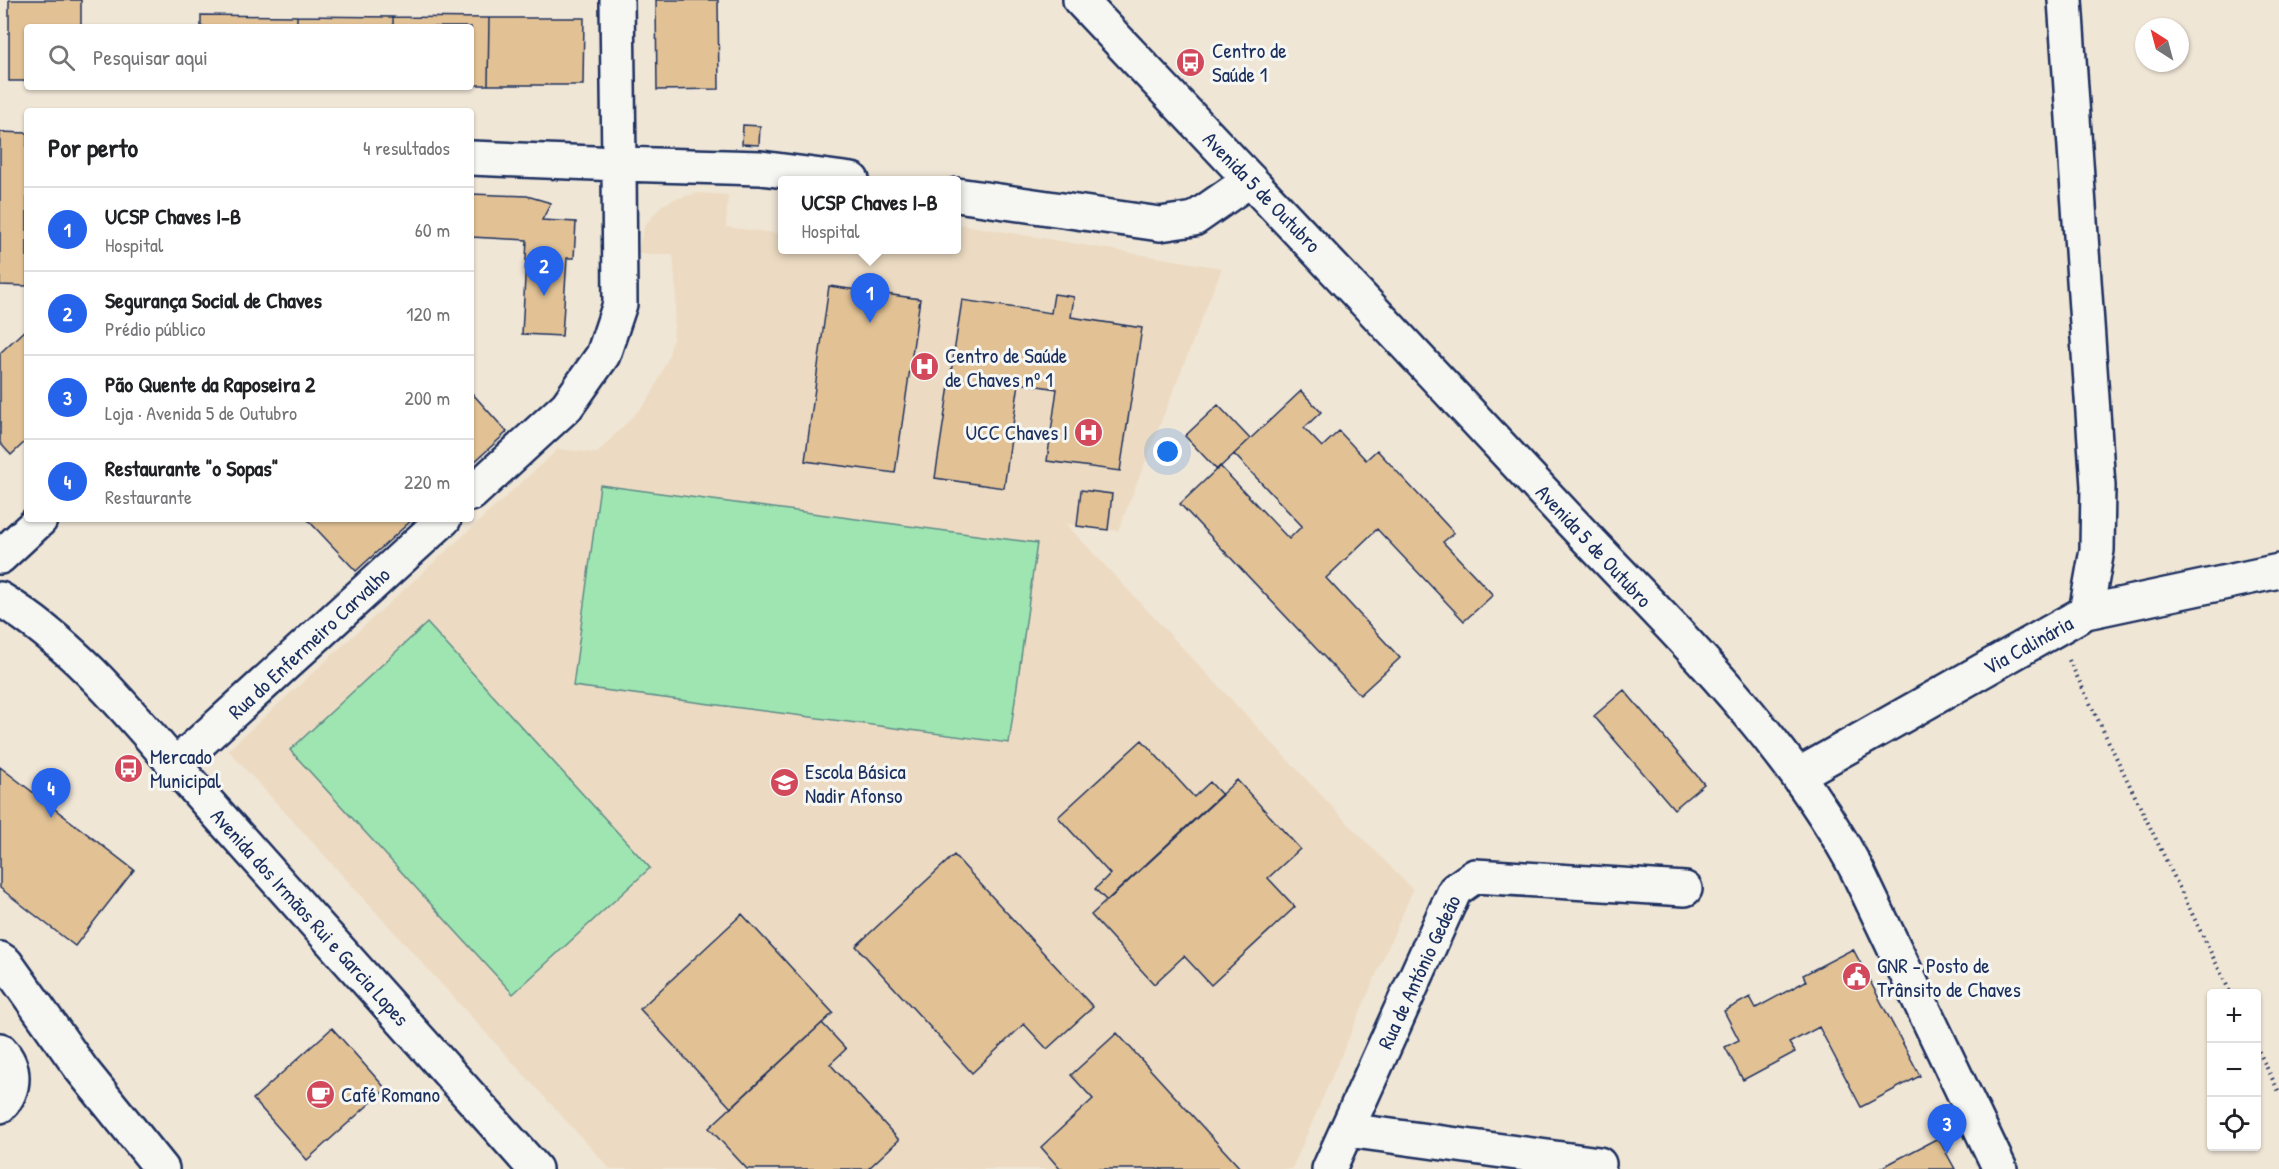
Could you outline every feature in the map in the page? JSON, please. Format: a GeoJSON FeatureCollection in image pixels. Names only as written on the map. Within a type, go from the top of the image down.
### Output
{"type":"FeatureCollection","features":[{"type":"Feature","properties":{"kind":"street"},"geometry":{"type":"LineString","coordinates":[[474,491],[567,406],[603,355],[620,304],[617,0]]}},
{"type":"Feature","properties":{"kind":"street","name":"Avenida 5 de Outubro"},"geometry":{"type":"LineString","coordinates":[[1080,0],[1715,676],[1798,775],[1838,835],[1857,870],[2000,1169]]}},
{"type":"Feature","properties":{"kind":"street"},"geometry":{"type":"LineString","coordinates":[[2065,0],[2098,486],[2097,550],[2086,612]]}},
{"type":"Feature","properties":{"kind":"street"},"geometry":{"type":"LineString","coordinates":[[474,158],[761,168],[822,176]]}},
{"type":"Feature","properties":{"kind":"street"},"geometry":{"type":"LineString","coordinates":[[961,196],[1160,224],[1194,219],[1250,180]]}},
{"type":"Feature","properties":{"kind":"street"},"geometry":{"type":"LineString","coordinates":[[0,557],[38,522]]}},
{"type":"Feature","properties":{"kind":"street","name":"Rua do Enfermeiro Carvalho"},"geometry":{"type":"LineString","coordinates":[[174,766],[441,522]]}},
{"type":"Feature","properties":{"kind":"street","name":"Via Calinária"},"geometry":{"type":"LineString","coordinates":[[1798,775],[2086,612],[2279,571]]}},
{"type":"Feature","properties":{"kind":"street","name":"Avenida dos Irmãos Rui e Garcia Lopes"},"geometry":{"type":"LineString","coordinates":[[0,599],[40,625],[102,682],[174,766],[535,1169]]}},
{"type":"Feature","properties":{"kind":"street","name":"Rua de António Gedeão"},"geometry":{"type":"LineString","coordinates":[[1329,1169],[1455,890],[1476,876],[1685,888]]}},
{"type":"Feature","properties":{"kind":"street"},"geometry":{"type":"LineString","coordinates":[[0,959],[6,963],[66,1044],[82,1070],[162,1169]]}},
{"type":"Feature","properties":{"kind":"street"},"geometry":{"type":"LineString","coordinates":[[0,1050],[7,1057],[12,1069],[9,1094],[0,1106]]}},
{"type":"Feature","properties":{"kind":"street"},"geometry":{"type":"LineString","coordinates":[[1347,1130],[1599,1164]]}},
{"type":"Feature","properties":{"kind":"path"},"geometry":{"type":"LineString","coordinates":[[2055,630],[2229,989]]}},
{"type":"Feature","properties":{"kind":"path"},"geometry":{"type":"LineString","coordinates":[[2261,1056],[2279,1092]]}},
{"type":"Feature","properties":{"kind":"shaded area","name":"Escola Básica Nadir Afonso"},"geometry":{"type":"Polygon","coordinates":[[[698,193],[728,195],[726,227],[778,233],[778,254],[961,254],[961,224],[1222,268],[1118,531],[1066,524],[1413,890],[1292,1169],[610,1169],[228,750],[558,449],[597,453],[641,408],[652,394],[668,358],[673,338],[676,292],[673,255],[638,254],[645,225],[662,205],[698,193]]]}},
{"type":"Feature","properties":{"kind":"green space"},"geometry":{"type":"Polygon","coordinates":[[[600,485],[1037,543],[1009,743],[573,686],[600,485]]]}},
{"type":"Feature","properties":{"kind":"green space"},"geometry":{"type":"Polygon","coordinates":[[[427,623],[650,868],[513,994],[290,750],[427,623]]]}},
{"type":"Feature","properties":{"kind":"building"},"geometry":{"type":"Polygon","coordinates":[[[9,0],[81,0],[81,24],[24,24],[24,81],[9,81],[9,0]]]}},
{"type":"Feature","properties":{"kind":"building"},"geometry":{"type":"Polygon","coordinates":[[[656,0],[718,0],[719,89],[657,90],[656,0]]]}},
{"type":"Feature","properties":{"kind":"building"},"geometry":{"type":"Polygon","coordinates":[[[201,15],[297,16],[297,24],[201,24],[201,15]]]}},
{"type":"Feature","properties":{"kind":"building"},"geometry":{"type":"Polygon","coordinates":[[[297,16],[393,17],[393,24],[297,24],[297,16]]]}},
{"type":"Feature","properties":{"kind":"building"},"geometry":{"type":"Polygon","coordinates":[[[393,17],[489,18],[488,85],[474,85],[474,24],[393,24],[393,17]]]}},
{"type":"Feature","properties":{"kind":"building"},"geometry":{"type":"Polygon","coordinates":[[[489,18],[584,18],[583,85],[488,85],[489,18]]]}},
{"type":"Feature","properties":{"kind":"building"},"geometry":{"type":"Polygon","coordinates":[[[743,125],[760,126],[759,145],[742,144],[743,125]]]}},
{"type":"Feature","properties":{"kind":"building"},"geometry":{"type":"Polygon","coordinates":[[[0,132],[24,133],[24,286],[0,285],[0,132]]]}},
{"type":"Feature","properties":{"kind":"building"},"geometry":{"type":"Polygon","coordinates":[[[474,194],[527,196],[551,203],[542,220],[576,222],[574,258],[567,258],[562,336],[522,334],[527,240],[474,237],[474,194]]]}},
{"type":"Feature","properties":{"kind":"building"},"geometry":{"type":"Polygon","coordinates":[[[829,286],[920,299],[895,473],[805,461],[829,286]]]}},
{"type":"Feature","properties":{"kind":"building"},"geometry":{"type":"Polygon","coordinates":[[[1054,294],[1074,297],[1071,317],[1142,328],[1120,471],[1047,461],[1057,389],[1019,383],[1004,488],[935,478],[962,300],[1051,313],[1054,294]]]}},
{"type":"Feature","properties":{"kind":"building"},"geometry":{"type":"Polygon","coordinates":[[[24,331],[24,443],[11,455],[0,443],[0,353],[24,331]]]}},
{"type":"Feature","properties":{"kind":"building"},"geometry":{"type":"Polygon","coordinates":[[[1301,391],[1321,412],[1304,428],[1322,447],[1339,431],[1366,460],[1377,450],[1454,533],[1443,542],[1493,595],[1464,621],[1377,529],[1326,578],[1400,658],[1360,695],[1180,504],[1220,466],[1289,539],[1302,526],[1234,454],[1301,391]]]}},
{"type":"Feature","properties":{"kind":"building"},"geometry":{"type":"Polygon","coordinates":[[[474,395],[507,432],[474,462],[474,395]]]}},
{"type":"Feature","properties":{"kind":"building"},"geometry":{"type":"Polygon","coordinates":[[[1218,405],[1250,439],[1217,470],[1185,436],[1218,405]]]}},
{"type":"Feature","properties":{"kind":"building"},"geometry":{"type":"Polygon","coordinates":[[[1081,490],[1112,494],[1108,530],[1077,526],[1081,490]]]}},
{"type":"Feature","properties":{"kind":"building"},"geometry":{"type":"Polygon","coordinates":[[[310,522],[410,522],[356,571],[310,522]]]}},
{"type":"Feature","properties":{"kind":"building"},"geometry":{"type":"Polygon","coordinates":[[[1624,690],[1704,784],[1674,809],[1594,716],[1624,690]]]}},
{"type":"Feature","properties":{"kind":"building"},"geometry":{"type":"Polygon","coordinates":[[[1142,740],[1194,797],[1210,782],[1222,795],[1107,901],[1095,889],[1110,874],[1058,817],[1142,740]]]}},
{"type":"Feature","properties":{"kind":"building"},"geometry":{"type":"Polygon","coordinates":[[[0,767],[134,870],[75,946],[0,888],[0,767]]]}},
{"type":"Feature","properties":{"kind":"building"},"geometry":{"type":"Polygon","coordinates":[[[1237,780],[1300,849],[1268,878],[1295,907],[1211,985],[1184,956],[1154,984],[1091,915],[1237,780]]]}},
{"type":"Feature","properties":{"kind":"building"},"geometry":{"type":"Polygon","coordinates":[[[954,855],[1093,1007],[1047,1049],[1024,1024],[972,1073],[856,946],[954,855]]]}},
{"type":"Feature","properties":{"kind":"building"},"geometry":{"type":"Polygon","coordinates":[[[742,914],[833,1013],[731,1108],[640,1009],[742,914]]]}},
{"type":"Feature","properties":{"kind":"building"},"geometry":{"type":"Polygon","coordinates":[[[1853,949],[1920,1076],[1861,1107],[1819,1027],[1789,1043],[1795,1052],[1743,1080],[1725,1047],[1739,1040],[1724,1011],[1750,997],[1756,1008],[1806,981],[1803,975],[1853,949]]]}},
{"type":"Feature","properties":{"kind":"building"},"geometry":{"type":"Polygon","coordinates":[[[822,1023],[846,1049],[830,1064],[899,1140],[868,1169],[747,1169],[709,1128],[822,1023]]]}},
{"type":"Feature","properties":{"kind":"building","name":"Café Romano"},"geometry":{"type":"Polygon","coordinates":[[[332,1028],[386,1089],[307,1160],[253,1099],[332,1028]]]}},
{"type":"Feature","properties":{"kind":"building"},"geometry":{"type":"Polygon","coordinates":[[[1117,1033],[1241,1169],[1060,1169],[1041,1147],[1093,1099],[1071,1075],[1117,1033]]]}},
{"type":"Feature","properties":{"kind":"building"},"geometry":{"type":"Polygon","coordinates":[[[1938,1138],[1955,1169],[1879,1169],[1938,1138]]]}},
{"type":"Feature","properties":{"kind":"place","name":"Centro de Saúde 1"},"geometry":{"type":"Point","coordinates":[1191,62]}},
{"type":"Feature","properties":{"kind":"place","name":"Segurança Social de Chaves"},"geometry":{"type":"Point","coordinates":[544,296]}},
{"type":"Feature","properties":{"kind":"place","name":"UCSP Chaves I-B"},"geometry":{"type":"Point","coordinates":[870,323]}},
{"type":"Feature","properties":{"kind":"place","name":"Centro de Saúde de Chaves nº 1"},"geometry":{"type":"Point","coordinates":[924,367]}},
{"type":"Feature","properties":{"kind":"place","name":"UCC Chaves I"},"geometry":{"type":"Point","coordinates":[1089,432]}},
{"type":"Feature","properties":{"kind":"place","name":"Mercado Municipal"},"geometry":{"type":"Point","coordinates":[129,768]}},
{"type":"Feature","properties":{"kind":"place","name":"Escola Básica Nadir Afonso"},"geometry":{"type":"Point","coordinates":[784,783]}},
{"type":"Feature","properties":{"kind":"place","name":"Restaurante \"o Sopas\""},"geometry":{"type":"Point","coordinates":[51,818]}},
{"type":"Feature","properties":{"kind":"place","name":"GNR - Posto de Trânsito de Chaves"},"geometry":{"type":"Point","coordinates":[1856,977]}},
{"type":"Feature","properties":{"kind":"place","name":"Café Romano"},"geometry":{"type":"Point","coordinates":[320,1094]}},
{"type":"Feature","properties":{"kind":"place","name":"Pão Quente da Raposeira 2"},"geometry":{"type":"Point","coordinates":[1947,1154]}}]}
